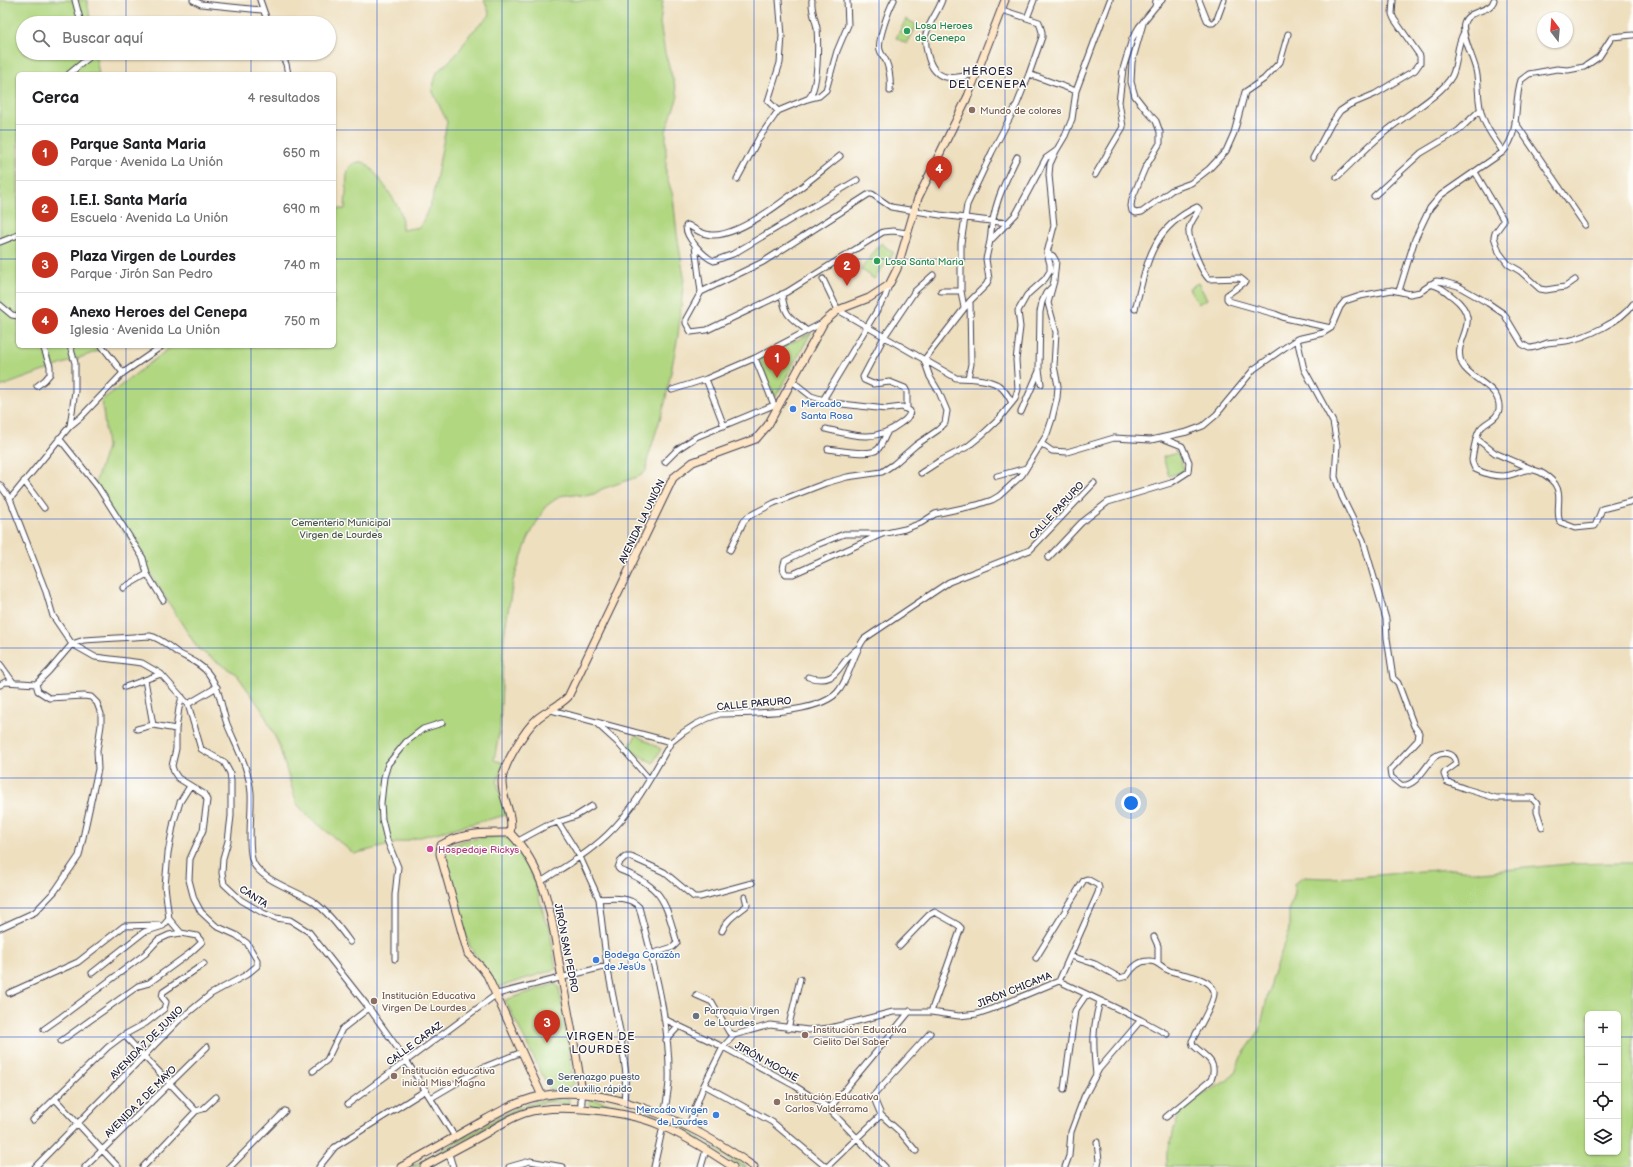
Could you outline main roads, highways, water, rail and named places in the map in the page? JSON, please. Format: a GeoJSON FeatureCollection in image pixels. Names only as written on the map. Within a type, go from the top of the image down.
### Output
{"type":"FeatureCollection","features":[{"type":"Feature","properties":{"kind":"main road","name":"AVENIDA LA UNIÓN"},"geometry":{"type":"LineString","coordinates":[[510,833],[511,817],[502,781],[506,767],[522,736],[530,725],[568,697],[673,478],[693,462],[756,439],[768,425],[777,405],[792,381],[824,322],[838,310],[869,298],[889,285],[897,269],[913,211],[940,149],[968,96],[975,74],[1005,0]]}},
{"type":"Feature","properties":{"kind":"main road","name":"JIRÓN SAN PEDRO"},"geometry":{"type":"LineString","coordinates":[[510,833],[526,851],[542,881],[552,915],[582,1093]]}},
{"type":"Feature","properties":{"kind":"main road"},"geometry":{"type":"LineString","coordinates":[[510,833],[468,835],[452,839],[442,845],[440,854],[468,954],[481,967],[497,994],[542,1096]]}},
{"type":"Feature","properties":{"kind":"main road"},"geometry":{"type":"LineString","coordinates":[[401,1167],[495,1114],[520,1102],[542,1096],[582,1093],[624,1102],[664,1116],[712,1140],[754,1167]]}},
{"type":"Feature","properties":{"kind":"main road"},"geometry":{"type":"LineString","coordinates":[[424,1167],[524,1113],[547,1108],[581,1109],[638,1118],[662,1126],[706,1150],[733,1167]]}},
{"type":"Feature","properties":{"kind":"place","name":"Losa Heroes de Cenepa"},"geometry":{"type":"Point","coordinates":[907,31]}},
{"type":"Feature","properties":{"kind":"place","name":"Mundo de colores"},"geometry":{"type":"Point","coordinates":[972,110]}},
{"type":"Feature","properties":{"kind":"place","name":"Anexo Heroes del Cenepa"},"geometry":{"type":"Point","coordinates":[939,189]}},
{"type":"Feature","properties":{"kind":"place","name":"Losa Santa Maria"},"geometry":{"type":"Point","coordinates":[877,261]}},
{"type":"Feature","properties":{"kind":"place","name":"I.E.I. Santa María"},"geometry":{"type":"Point","coordinates":[847,286]}},
{"type":"Feature","properties":{"kind":"place","name":"Parque Santa Maria"},"geometry":{"type":"Point","coordinates":[777,378]}},
{"type":"Feature","properties":{"kind":"place","name":"Mercado Santa Rosa"},"geometry":{"type":"Point","coordinates":[793,409]}},
{"type":"Feature","properties":{"kind":"place","name":"Hospedaje Rickys"},"geometry":{"type":"Point","coordinates":[430,849]}},
{"type":"Feature","properties":{"kind":"place","name":"Bodega Corazón de JesÚs"},"geometry":{"type":"Point","coordinates":[596,960]}},
{"type":"Feature","properties":{"kind":"place","name":"Institución Educativa Virgen De Lourdes"},"geometry":{"type":"Point","coordinates":[374,1001]}},
{"type":"Feature","properties":{"kind":"place","name":"Parroquia Virgen de Lourdes"},"geometry":{"type":"Point","coordinates":[696,1016]}},
{"type":"Feature","properties":{"kind":"place","name":"Institución Educativa Cielito Del Saber"},"geometry":{"type":"Point","coordinates":[805,1035]}},
{"type":"Feature","properties":{"kind":"place","name":"Plaza Virgen de Lourdes"},"geometry":{"type":"Point","coordinates":[547,1043]}},
{"type":"Feature","properties":{"kind":"place","name":"Institución educativa inicial Miss Magna"},"geometry":{"type":"Point","coordinates":[394,1076]}},
{"type":"Feature","properties":{"kind":"place","name":"Serenazgo puesto de auxilio rápido"},"geometry":{"type":"Point","coordinates":[550,1082]}},
{"type":"Feature","properties":{"kind":"place","name":"Institución Educativa Carlos Valderrama"},"geometry":{"type":"Point","coordinates":[777,1102]}},
{"type":"Feature","properties":{"kind":"place","name":"Mercado Virgen de Lourdes"},"geometry":{"type":"Point","coordinates":[716,1115]}},
{"type":"Feature","properties":{"kind":"district","name":"HÉROES DEL CENEPA"},"geometry":{"type":"Point","coordinates":[988,77]}},
{"type":"Feature","properties":{"kind":"district","name":"VIRGEN DE LOURDES"},"geometry":{"type":"Point","coordinates":[601,1042]}},
{"type":"Feature","properties":{"kind":"park label","name":"Cementerio Municipal Virgen de Lourdes"},"geometry":{"type":"Point","coordinates":[341,528]}}]}
